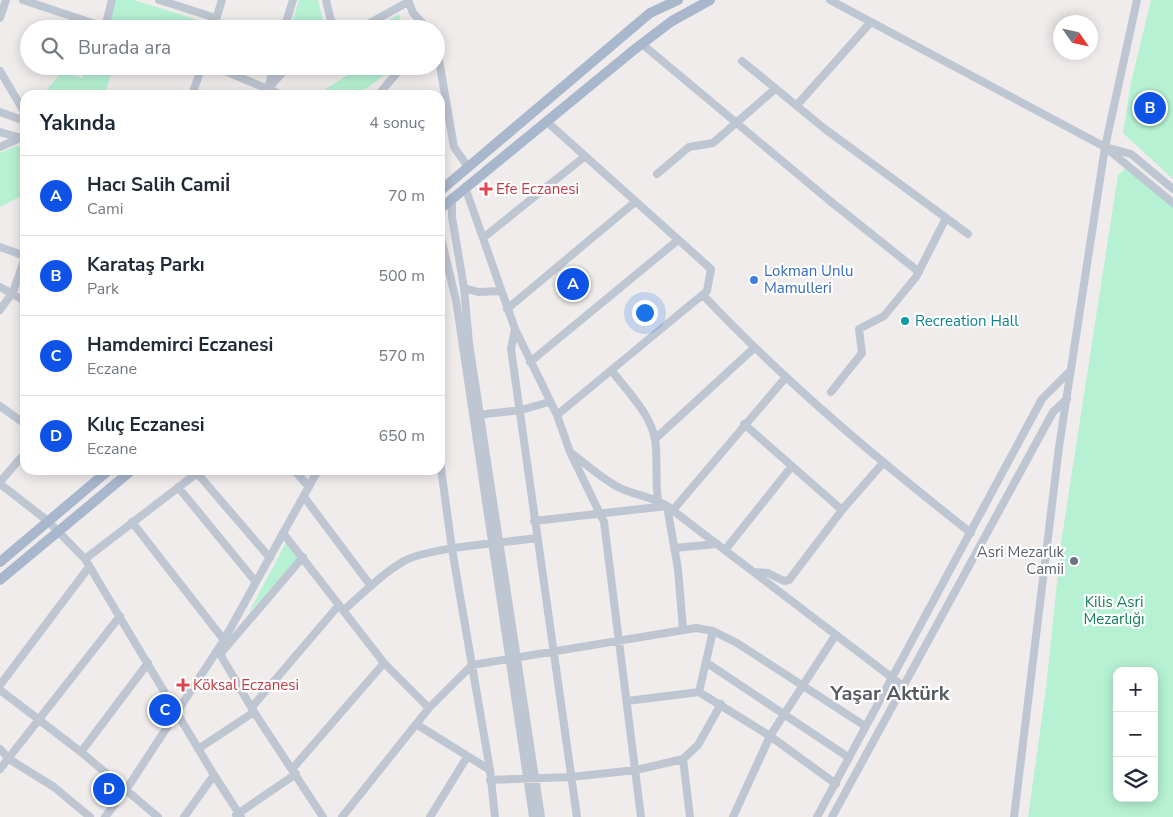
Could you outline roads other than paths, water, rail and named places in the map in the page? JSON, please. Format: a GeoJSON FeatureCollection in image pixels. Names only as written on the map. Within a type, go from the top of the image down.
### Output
{"type":"FeatureCollection","features":[{"type":"Feature","properties":{"kind":"main road"},"geometry":{"type":"LineString","coordinates":[[445,187],[650,13],[678,0]]}},
{"type":"Feature","properties":{"kind":"main road"},"geometry":{"type":"LineString","coordinates":[[445,204],[464,187],[672,20],[710,0]]}},
{"type":"Feature","properties":{"kind":"main road"},"geometry":{"type":"LineString","coordinates":[[0,562],[103,475]]}},
{"type":"Feature","properties":{"kind":"main road"},"geometry":{"type":"LineString","coordinates":[[0,580],[126,475]]}},
{"type":"Feature","properties":{"kind":"street"},"geometry":{"type":"LineString","coordinates":[[0,18],[6,0]]}},
{"type":"Feature","properties":{"kind":"street"},"geometry":{"type":"LineString","coordinates":[[24,0],[83,20]]}},
{"type":"Feature","properties":{"kind":"street"},"geometry":{"type":"LineString","coordinates":[[108,20],[112,0]]}},
{"type":"Feature","properties":{"kind":"street"},"geometry":{"type":"LineString","coordinates":[[159,0],[216,18],[222,0]]}},
{"type":"Feature","properties":{"kind":"street"},"geometry":{"type":"LineString","coordinates":[[287,20],[293,0]]}},
{"type":"Feature","properties":{"kind":"street"},"geometry":{"type":"LineString","coordinates":[[326,0],[331,20]]}},
{"type":"Feature","properties":{"kind":"street"},"geometry":{"type":"LineString","coordinates":[[830,0],[845,10],[1105,147],[1173,203]]}},
{"type":"Feature","properties":{"kind":"street"},"geometry":{"type":"LineString","coordinates":[[835,0],[845,10]]}},
{"type":"Feature","properties":{"kind":"street"},"geometry":{"type":"LineString","coordinates":[[1014,817],[1066,398],[1105,147],[1137,0]]}},
{"type":"Feature","properties":{"kind":"street"},"geometry":{"type":"LineString","coordinates":[[375,20],[408,1],[413,12],[420,20]]}},
{"type":"Feature","properties":{"kind":"street"},"geometry":{"type":"LineString","coordinates":[[797,104],[870,23]]}},
{"type":"Feature","properties":{"kind":"street"},"geometry":{"type":"LineString","coordinates":[[642,44],[919,272]]}},
{"type":"Feature","properties":{"kind":"street"},"geometry":{"type":"LineString","coordinates":[[742,61],[789,101],[797,104],[825,129],[968,234]]}},
{"type":"Feature","properties":{"kind":"street"},"geometry":{"type":"LineString","coordinates":[[0,71],[20,105]]}},
{"type":"Feature","properties":{"kind":"street"},"geometry":{"type":"LineString","coordinates":[[194,90],[199,75]]}},
{"type":"Feature","properties":{"kind":"street"},"geometry":{"type":"LineString","coordinates":[[236,75],[273,90]]}},
{"type":"Feature","properties":{"kind":"street"},"geometry":{"type":"LineString","coordinates":[[269,88],[271,75]]}},
{"type":"Feature","properties":{"kind":"street"},"geometry":{"type":"LineString","coordinates":[[269,88],[280,75]]}},
{"type":"Feature","properties":{"kind":"street"},"geometry":{"type":"LineString","coordinates":[[382,90],[395,75]]}},
{"type":"Feature","properties":{"kind":"street"},"geometry":{"type":"LineString","coordinates":[[442,75],[444,90]]}},
{"type":"Feature","properties":{"kind":"street"},"geometry":{"type":"LineString","coordinates":[[657,174],[686,149],[713,143],[775,89]]}},
{"type":"Feature","properties":{"kind":"street"},"geometry":{"type":"LineString","coordinates":[[445,95],[454,147],[468,167]]}},
{"type":"Feature","properties":{"kind":"street"},"geometry":{"type":"LineString","coordinates":[[0,112],[20,119]]}},
{"type":"Feature","properties":{"kind":"street"},"geometry":{"type":"LineString","coordinates":[[546,122],[711,269],[707,291],[703,295],[557,415]]}},
{"type":"Feature","properties":{"kind":"street"},"geometry":{"type":"LineString","coordinates":[[0,132],[20,137]]}},
{"type":"Feature","properties":{"kind":"street"},"geometry":{"type":"LineString","coordinates":[[0,147],[20,139]]}},
{"type":"Feature","properties":{"kind":"street"},"geometry":{"type":"LineString","coordinates":[[1105,147],[1131,154],[1173,189]]}},
{"type":"Feature","properties":{"kind":"street"},"geometry":{"type":"LineString","coordinates":[[483,238],[584,157]]}},
{"type":"Feature","properties":{"kind":"street"},"geometry":{"type":"LineString","coordinates":[[464,187],[515,329],[557,415],[570,452],[604,522],[641,817]]}},
{"type":"Feature","properties":{"kind":"street"},"geometry":{"type":"LineString","coordinates":[[452,198],[452,217],[464,288],[491,545],[532,817]]}},
{"type":"Feature","properties":{"kind":"street"},"geometry":{"type":"LineString","coordinates":[[507,309],[635,202]]}},
{"type":"Feature","properties":{"kind":"street"},"geometry":{"type":"LineString","coordinates":[[831,392],[862,353],[860,329],[884,316],[919,272],[946,218]]}},
{"type":"Feature","properties":{"kind":"street"},"geometry":{"type":"LineString","coordinates":[[530,362],[678,240]]}},
{"type":"Feature","properties":{"kind":"street"},"geometry":{"type":"LineString","coordinates":[[445,248],[456,241]]}},
{"type":"Feature","properties":{"kind":"street"},"geometry":{"type":"LineString","coordinates":[[0,247],[20,255]]}},
{"type":"Feature","properties":{"kind":"street"},"geometry":{"type":"LineString","coordinates":[[445,261],[456,300],[500,544],[541,817]]}},
{"type":"Feature","properties":{"kind":"street"},"geometry":{"type":"LineString","coordinates":[[0,310],[13,292],[20,272]]}},
{"type":"Feature","properties":{"kind":"street"},"geometry":{"type":"LineString","coordinates":[[0,287],[20,297]]}},
{"type":"Feature","properties":{"kind":"street"},"geometry":{"type":"LineString","coordinates":[[464,288],[478,292],[501,291]]}},
{"type":"Feature","properties":{"kind":"street"},"geometry":{"type":"LineString","coordinates":[[703,295],[754,349],[883,463],[971,533]]}},
{"type":"Feature","properties":{"kind":"street"},"geometry":{"type":"LineString","coordinates":[[515,329],[511,349],[521,410],[536,538],[554,650],[577,817]]}},
{"type":"Feature","properties":{"kind":"street"},"geometry":{"type":"LineString","coordinates":[[655,439],[754,349]]}},
{"type":"Feature","properties":{"kind":"street"},"geometry":{"type":"LineString","coordinates":[[817,817],[836,784],[848,756],[892,679],[1042,399],[1071,370]]}},
{"type":"Feature","properties":{"kind":"street"},"geometry":{"type":"LineString","coordinates":[[612,371],[648,419],[655,439],[655,479],[658,500]]}},
{"type":"Feature","properties":{"kind":"street"},"geometry":{"type":"LineString","coordinates":[[534,521],[670,508],[786,377]]}},
{"type":"Feature","properties":{"kind":"street"},"geometry":{"type":"LineString","coordinates":[[832,817],[1053,412],[1066,398]]}},
{"type":"Feature","properties":{"kind":"street"},"geometry":{"type":"LineString","coordinates":[[476,415],[521,410],[549,402]]}},
{"type":"Feature","properties":{"kind":"street"},"geometry":{"type":"LineString","coordinates":[[0,406],[20,420]]}},
{"type":"Feature","properties":{"kind":"street"},"geometry":{"type":"LineString","coordinates":[[744,424],[842,510]]}},
{"type":"Feature","properties":{"kind":"street"},"geometry":{"type":"LineString","coordinates":[[570,452],[616,486],[638,496],[658,500],[670,508],[835,636],[903,686]]}},
{"type":"Feature","properties":{"kind":"street"},"geometry":{"type":"LineString","coordinates":[[20,459],[0,483],[48,521],[85,559],[238,815],[294,771],[384,663]]}},
{"type":"Feature","properties":{"kind":"street"},"geometry":{"type":"LineString","coordinates":[[754,572],[768,573],[784,581],[789,580],[842,510],[883,463]]}},
{"type":"Feature","properties":{"kind":"street"},"geometry":{"type":"LineString","coordinates":[[725,550],[792,466]]}},
{"type":"Feature","properties":{"kind":"street"},"geometry":{"type":"LineString","coordinates":[[85,559],[195,475]]}},
{"type":"Feature","properties":{"kind":"street"},"geometry":{"type":"LineString","coordinates":[[201,475],[270,558]]}},
{"type":"Feature","properties":{"kind":"street"},"geometry":{"type":"LineString","coordinates":[[298,475],[309,487]]}},
{"type":"Feature","properties":{"kind":"street"},"geometry":{"type":"LineString","coordinates":[[105,817],[126,790],[224,640],[315,475]]}},
{"type":"Feature","properties":{"kind":"street"},"geometry":{"type":"LineString","coordinates":[[442,475],[452,550],[490,770],[495,817]]}},
{"type":"Feature","properties":{"kind":"street"},"geometry":{"type":"LineString","coordinates":[[178,487],[255,581]]}},
{"type":"Feature","properties":{"kind":"street"},"geometry":{"type":"LineString","coordinates":[[304,497],[371,586]]}},
{"type":"Feature","properties":{"kind":"street"},"geometry":{"type":"LineString","coordinates":[[670,508],[684,630]]}},
{"type":"Feature","properties":{"kind":"street"},"geometry":{"type":"LineString","coordinates":[[132,522],[224,640]]}},
{"type":"Feature","properties":{"kind":"street"},"geometry":{"type":"LineString","coordinates":[[283,533],[384,663],[429,708]]}},
{"type":"Feature","properties":{"kind":"street"},"geometry":{"type":"LineString","coordinates":[[198,749],[253,710],[342,608],[404,561],[452,550],[536,538]]}},
{"type":"Feature","properties":{"kind":"street"},"geometry":{"type":"LineString","coordinates":[[674,548],[716,544]]}},
{"type":"Feature","properties":{"kind":"street"},"geometry":{"type":"LineString","coordinates":[[220,654],[303,557]]}},
{"type":"Feature","properties":{"kind":"street"},"geometry":{"type":"LineString","coordinates":[[0,685],[89,567]]}},
{"type":"Feature","properties":{"kind":"street"},"geometry":{"type":"LineString","coordinates":[[0,769],[120,616]]}},
{"type":"Feature","properties":{"kind":"street"},"geometry":{"type":"LineString","coordinates":[[342,817],[429,708],[472,665],[518,656],[696,628],[713,631],[737,643],[802,687],[865,726]]}},
{"type":"Feature","properties":{"kind":"street"},"geometry":{"type":"LineString","coordinates":[[699,692],[713,631]]}},
{"type":"Feature","properties":{"kind":"street"},"geometry":{"type":"LineString","coordinates":[[733,817],[770,736],[835,636]]}},
{"type":"Feature","properties":{"kind":"street"},"geometry":{"type":"LineString","coordinates":[[224,640],[220,654],[253,710],[323,817]]}},
{"type":"Feature","properties":{"kind":"street"},"geometry":{"type":"LineString","coordinates":[[81,752],[148,663]]}},
{"type":"Feature","properties":{"kind":"street"},"geometry":{"type":"LineString","coordinates":[[707,663],[786,713],[848,756]]}},
{"type":"Feature","properties":{"kind":"street"},"geometry":{"type":"LineString","coordinates":[[0,690],[40,719],[158,817]]}},
{"type":"Feature","properties":{"kind":"street"},"geometry":{"type":"LineString","coordinates":[[627,702],[699,692],[770,736],[836,784]]}},
{"type":"Feature","properties":{"kind":"street"},"geometry":{"type":"LineString","coordinates":[[490,780],[571,777],[636,770],[683,759],[698,745],[721,704]]}},
{"type":"Feature","properties":{"kind":"street"},"geometry":{"type":"LineString","coordinates":[[416,724],[490,770]]}},
{"type":"Feature","properties":{"kind":"street"},"geometry":{"type":"LineString","coordinates":[[0,749],[9,759],[54,787],[90,817]]}},
{"type":"Feature","properties":{"kind":"street"},"geometry":{"type":"LineString","coordinates":[[430,817],[467,757]]}},
{"type":"Feature","properties":{"kind":"street"},"geometry":{"type":"LineString","coordinates":[[683,759],[690,817]]}},
{"type":"Feature","properties":{"kind":"street"},"geometry":{"type":"LineString","coordinates":[[184,817],[214,776]]}},
{"type":"Feature","properties":{"kind":"place","name":"Karataş Parkı"},"geometry":{"type":"Point","coordinates":[1150,108]}},
{"type":"Feature","properties":{"kind":"place","name":"Efe Eczanesi"},"geometry":{"type":"Point","coordinates":[486,189]}},
{"type":"Feature","properties":{"kind":"place","name":"Lokman Unlu Mamulleri"},"geometry":{"type":"Point","coordinates":[754,280]}},
{"type":"Feature","properties":{"kind":"place","name":"Hacı Salih Camiİ"},"geometry":{"type":"Point","coordinates":[573,284]}},
{"type":"Feature","properties":{"kind":"place","name":"Recreation Hall"},"geometry":{"type":"Point","coordinates":[905,321]}},
{"type":"Feature","properties":{"kind":"place","name":"Asri Mezarlık Camii"},"geometry":{"type":"Point","coordinates":[1074,561]}},
{"type":"Feature","properties":{"kind":"place","name":"Köksal Eczanesi"},"geometry":{"type":"Point","coordinates":[183,685]}},
{"type":"Feature","properties":{"kind":"place","name":"Hamdemirci Eczanesi"},"geometry":{"type":"Point","coordinates":[165,710]}},
{"type":"Feature","properties":{"kind":"place","name":"Kılıç Eczanesi"},"geometry":{"type":"Point","coordinates":[109,789]}},
{"type":"Feature","properties":{"kind":"district","name":"Yaşar Aktürk"},"geometry":{"type":"Point","coordinates":[890,693]}},
{"type":"Feature","properties":{"kind":"park label","name":"Kilis Asri Mezarlığı"},"geometry":{"type":"Point","coordinates":[1114,610]}}]}
